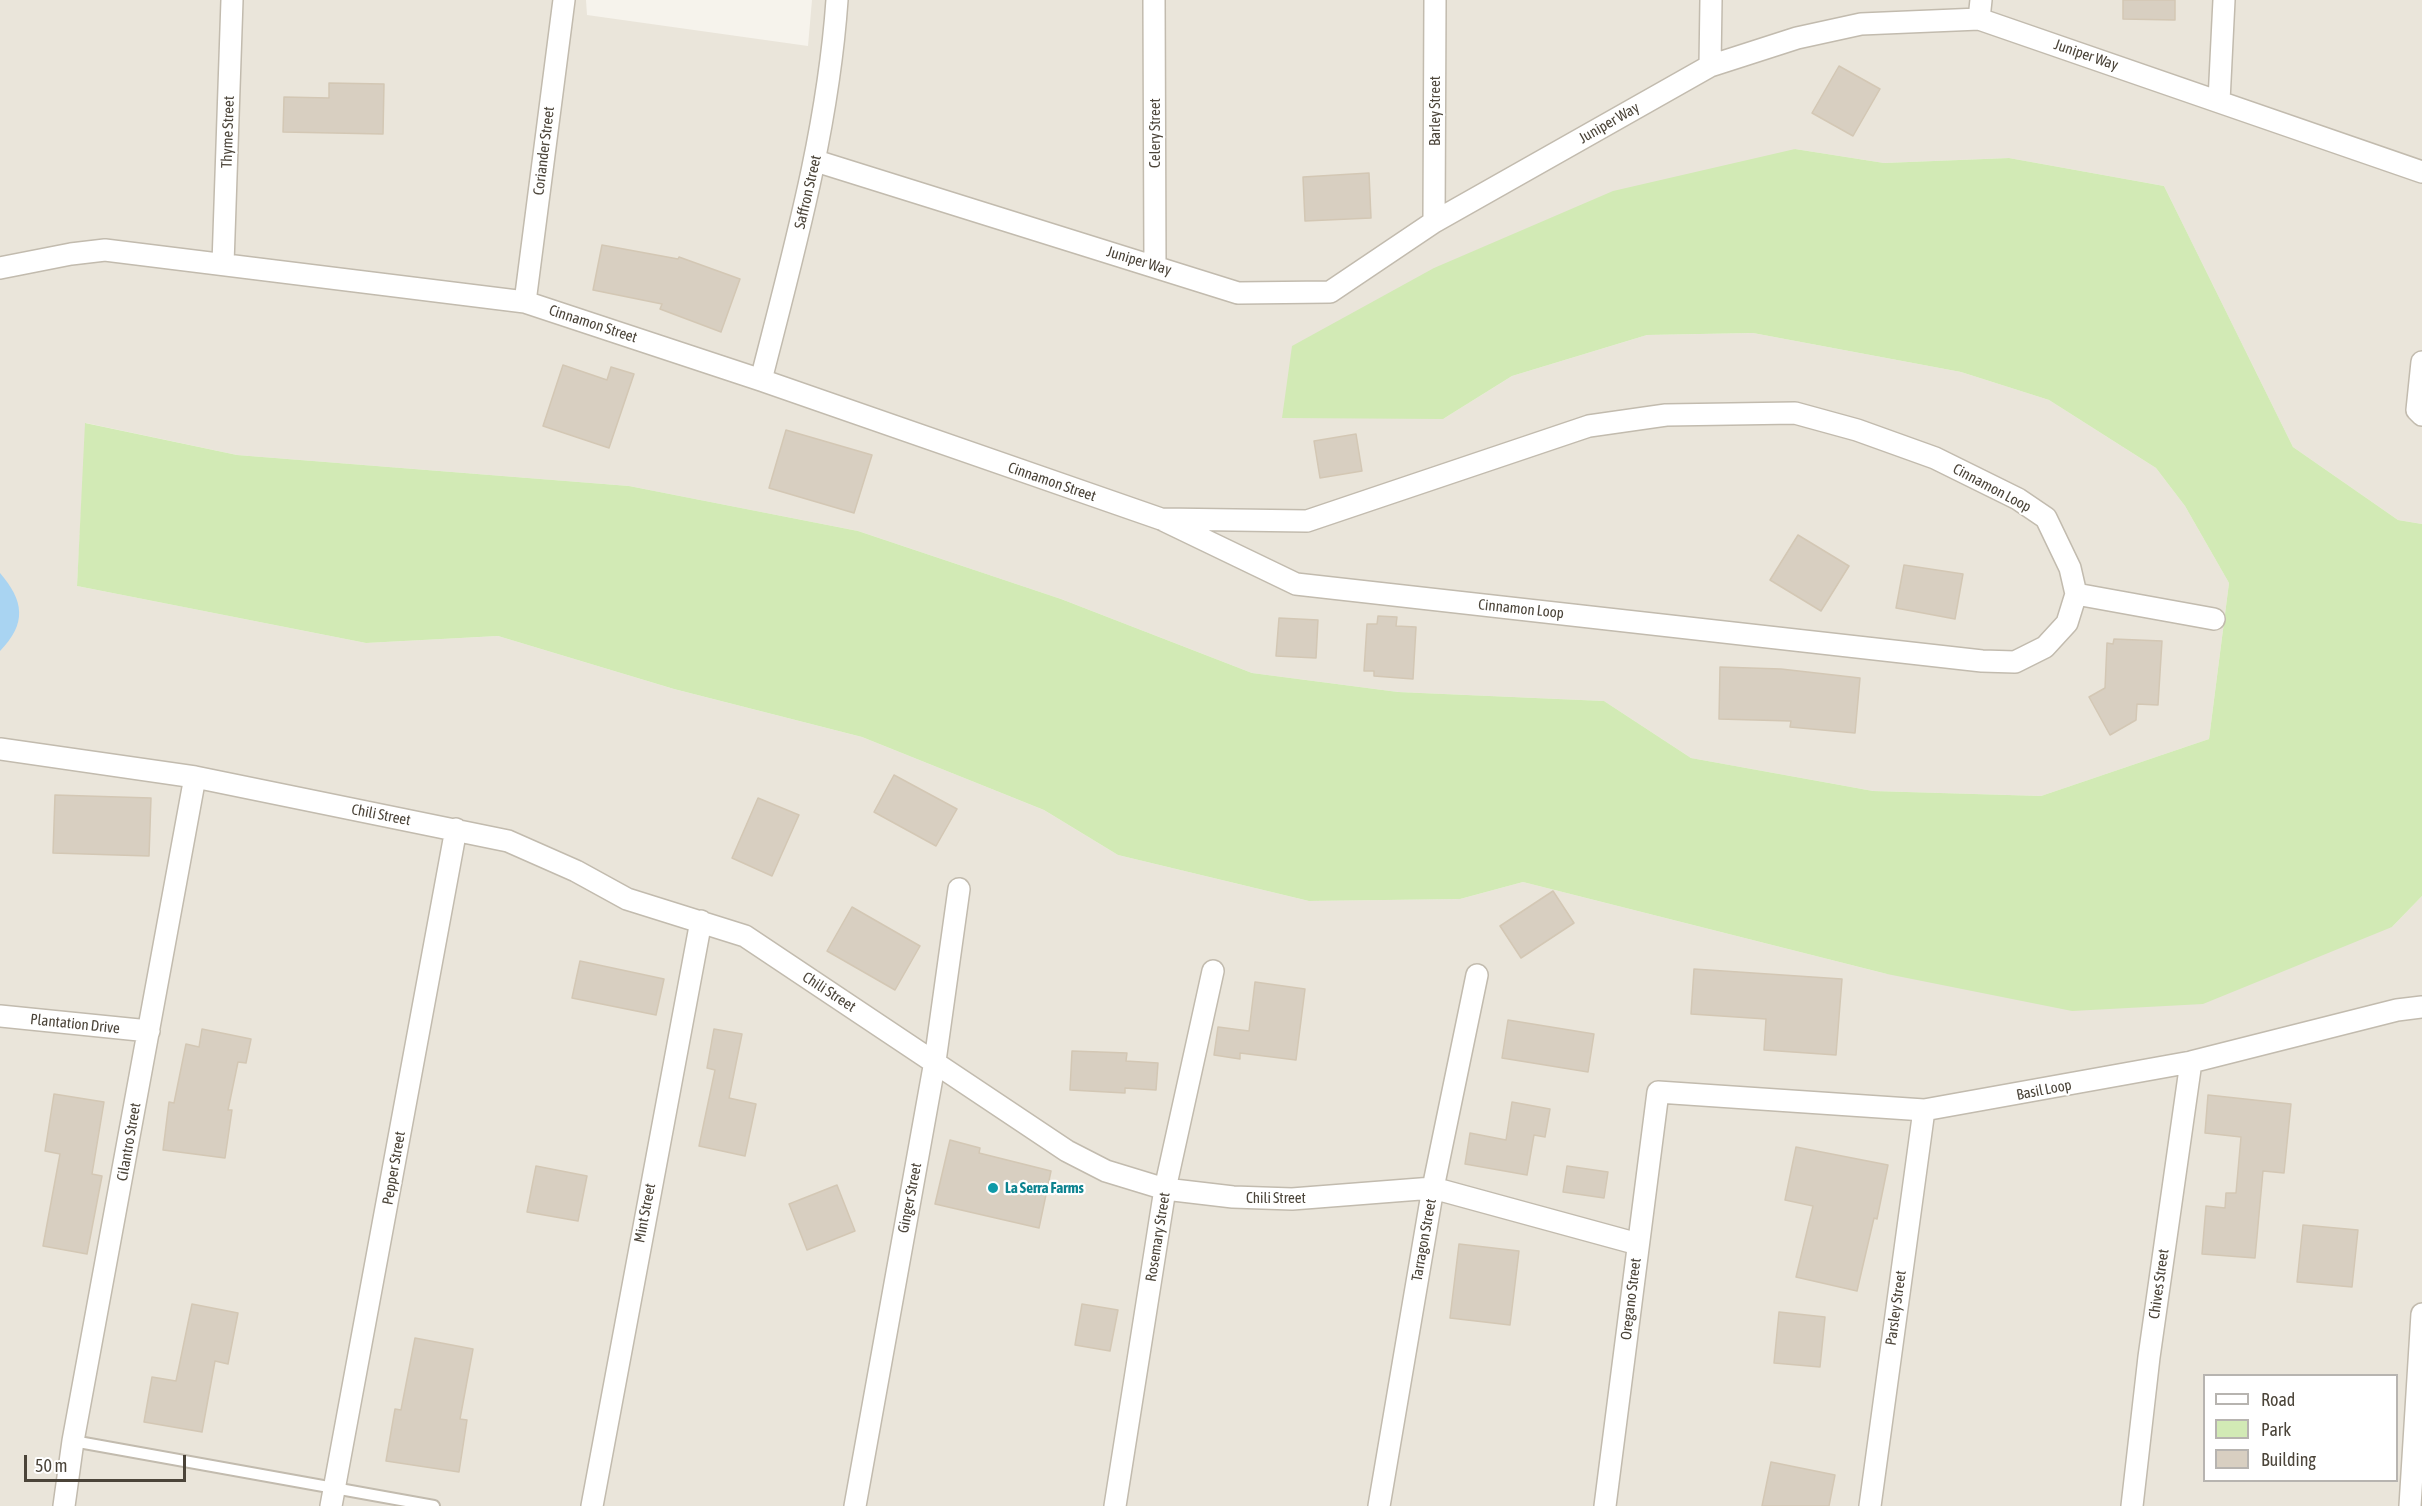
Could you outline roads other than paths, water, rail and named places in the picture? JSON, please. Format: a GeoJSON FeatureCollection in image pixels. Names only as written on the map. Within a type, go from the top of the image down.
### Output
{"type":"FeatureCollection","features":[{"type":"Feature","properties":{"kind":"street","name":"Thyme Street"},"geometry":{"type":"LineString","coordinates":[[223,264],[232,0]]}},
{"type":"Feature","properties":{"kind":"street","name":"Coriander Street"},"geometry":{"type":"LineString","coordinates":[[525,302],[564,0]]}},
{"type":"Feature","properties":{"kind":"street","name":"Saffron Street"},"geometry":{"type":"LineString","coordinates":[[761,380],[816,161],[833,46],[837,0]]}},
{"type":"Feature","properties":{"kind":"street","name":"Celery Street"},"geometry":{"type":"LineString","coordinates":[[1154,0],[1155,265]]}},
{"type":"Feature","properties":{"kind":"street","name":"Barley Street"},"geometry":{"type":"LineString","coordinates":[[1434,222],[1435,0]]}},
{"type":"Feature","properties":{"kind":"street"},"geometry":{"type":"LineString","coordinates":[[1710,66],[1711,0]]}},
{"type":"Feature","properties":{"kind":"street"},"geometry":{"type":"LineString","coordinates":[[2218,101],[2224,0]]}},
{"type":"Feature","properties":{"kind":"street","name":"Juniper Way"},"geometry":{"type":"LineString","coordinates":[[816,161],[1155,265],[1238,293],[1330,292],[1434,222],[1710,66],[1797,38],[1861,24],[1980,9],[2218,101],[2422,172]]}},
{"type":"Feature","properties":{"kind":"street","name":"Cinnamon Street"},"geometry":{"type":"LineString","coordinates":[[0,268],[70,254],[105,250],[525,302],[761,380],[1161,519]]}},
{"type":"Feature","properties":{"kind":"street"},"geometry":{"type":"LineString","coordinates":[[2422,364],[2417,410],[2422,415]]}},
{"type":"Feature","properties":{"kind":"street","name":"Cinnamon Loop"},"geometry":{"type":"LineString","coordinates":[[1795,413],[1857,430],[1935,458],[2018,500],[2046,518],[2070,568],[2076,594],[2067,623],[2045,647],[2015,662],[1982,661],[1296,584],[1161,519],[1307,521],[1589,426],[1665,416],[1795,413]]}},
{"type":"Feature","properties":{"kind":"street"},"geometry":{"type":"LineString","coordinates":[[2076,594],[2214,619]]}},
{"type":"Feature","properties":{"kind":"street","name":"Chili Street"},"geometry":{"type":"LineString","coordinates":[[0,749],[195,777],[508,841],[576,871],[627,899],[745,936],[1067,1151],[1106,1171],[1166,1189],[1233,1197],[1292,1199],[1433,1188],[1638,1244]]}},
{"type":"Feature","properties":{"kind":"street","name":"Cilantro Street"},"geometry":{"type":"LineString","coordinates":[[64,1506],[73,1441],[195,777]]}},
{"type":"Feature","properties":{"kind":"street","name":"Pepper Street"},"geometry":{"type":"LineString","coordinates":[[333,1497],[456,829]]}},
{"type":"Feature","properties":{"kind":"street","name":"Ginger Street"},"geometry":{"type":"LineString","coordinates":[[855,1506],[935,1061],[959,889]]}},
{"type":"Feature","properties":{"kind":"street","name":"Mint Street"},"geometry":{"type":"LineString","coordinates":[[597,1505],[701,921]]}},
{"type":"Feature","properties":{"kind":"street","name":"Rosemary Street"},"geometry":{"type":"LineString","coordinates":[[1115,1506],[1166,1189],[1213,971]]}},
{"type":"Feature","properties":{"kind":"street","name":"Tarragon Street"},"geometry":{"type":"LineString","coordinates":[[1379,1506],[1433,1188],[1478,975]]}},
{"type":"Feature","properties":{"kind":"street","name":"Basil Loop"},"geometry":{"type":"LineString","coordinates":[[1658,1092],[1924,1110],[2191,1062],[2397,1010],[2422,1007]]}},
{"type":"Feature","properties":{"kind":"street","name":"Plantation Drive"},"geometry":{"type":"LineString","coordinates":[[0,1016],[149,1031]]}},
{"type":"Feature","properties":{"kind":"street","name":"Chives Street"},"geometry":{"type":"LineString","coordinates":[[2132,1506],[2149,1357],[2191,1062]]}},
{"type":"Feature","properties":{"kind":"street","name":"Oregano Street"},"geometry":{"type":"LineString","coordinates":[[1605,1506],[1658,1092]]}},
{"type":"Feature","properties":{"kind":"street","name":"Parsley Street"},"geometry":{"type":"LineString","coordinates":[[1870,1506],[1924,1110]]}},
{"type":"Feature","properties":{"kind":"street"},"geometry":{"type":"LineString","coordinates":[[2410,1506],[2422,1314]]}},
{"type":"Feature","properties":{"kind":"lane"},"geometry":{"type":"LineString","coordinates":[[73,1441],[333,1497],[434,1506]]}},
{"type":"Feature","properties":{"kind":"water"},"geometry":{"type":"Polygon","coordinates":[[[0,573],[14,593],[19,612],[15,631],[0,651],[0,573]]]}},
{"type":"Feature","properties":{"kind":"place","name":"La Serra Farms"},"geometry":{"type":"Point","coordinates":[993,1188]}}]}
